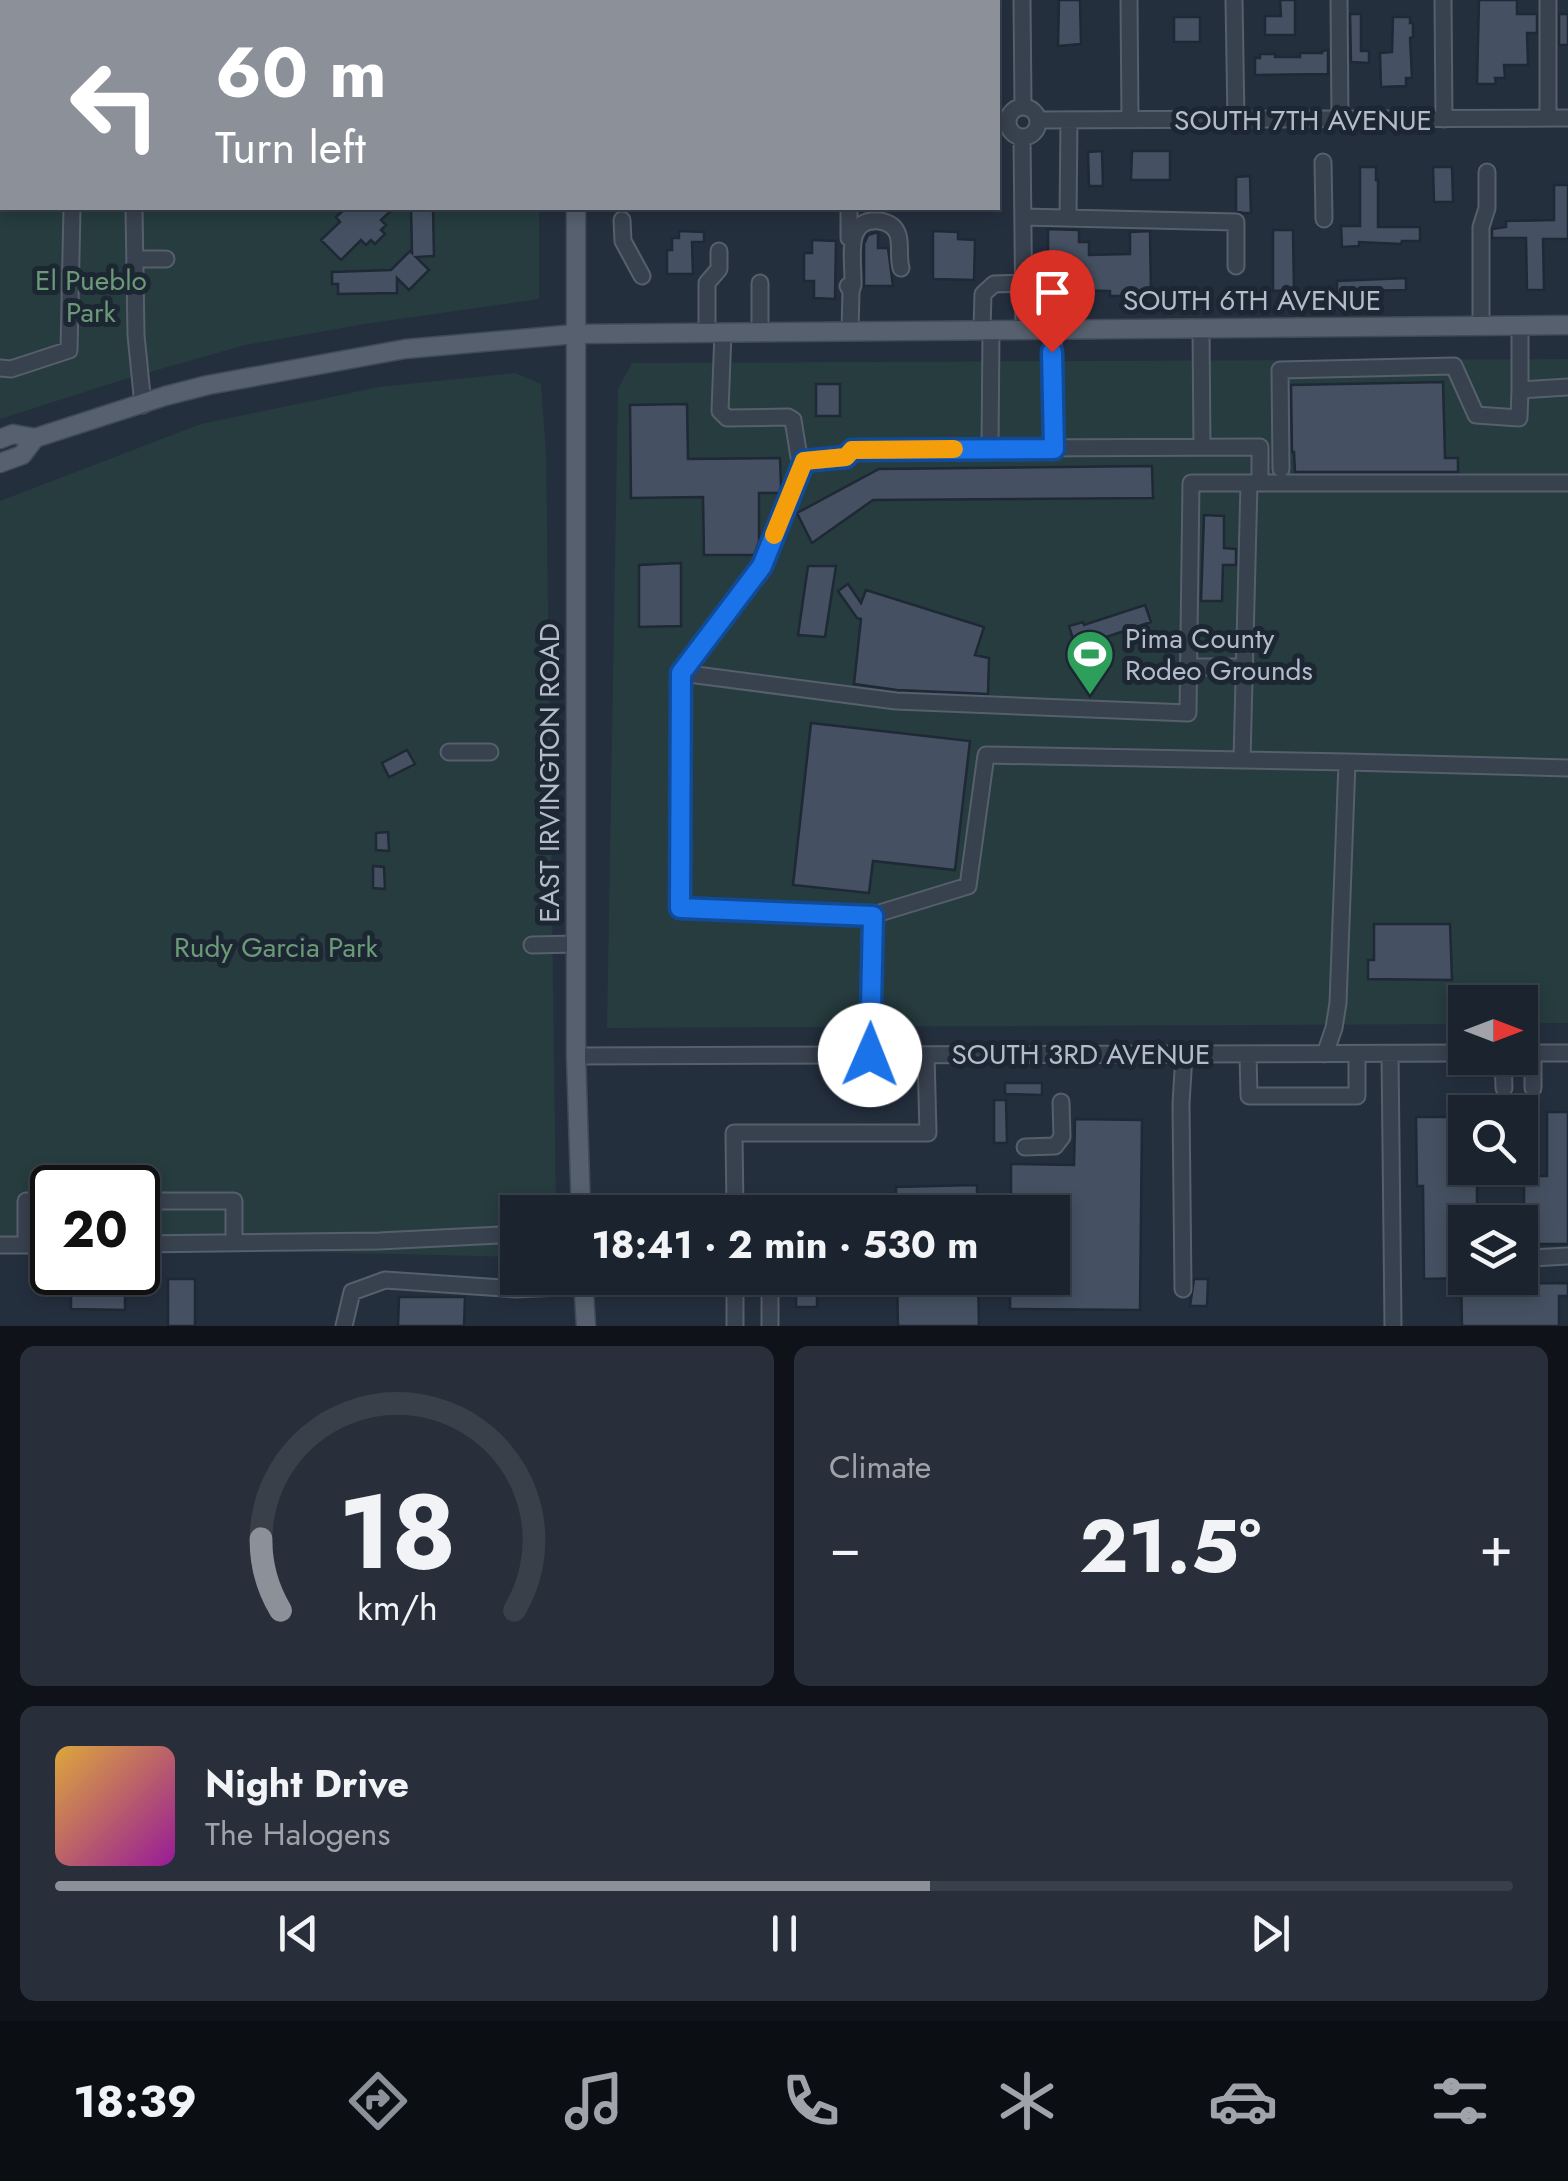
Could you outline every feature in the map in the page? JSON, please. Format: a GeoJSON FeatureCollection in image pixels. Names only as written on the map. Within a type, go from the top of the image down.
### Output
{"type":"FeatureCollection","features":[{"type":"Feature","properties":{"kind":"main road","name":"EAST IRVINGTON ROAD"},"geometry":{"type":"LineString","coordinates":[[576,210],[576,1056],[580,1195]]}},
{"type":"Feature","properties":{"kind":"main road","name":"SOUTH 6TH AVENUE"},"geometry":{"type":"LineString","coordinates":[[35,438],[208,385],[405,349],[576,334],[1568,325]]}},
{"type":"Feature","properties":{"kind":"main road"},"geometry":{"type":"LineString","coordinates":[[0,439],[12,434],[35,438],[22,455],[0,464]]}},
{"type":"Feature","properties":{"kind":"main road"},"geometry":{"type":"LineString","coordinates":[[585,1295],[586,1326]]}},
{"type":"Feature","properties":{"kind":"street"},"geometry":{"type":"LineString","coordinates":[[1022,0],[1023,106]]}},
{"type":"Feature","properties":{"kind":"street"},"geometry":{"type":"LineString","coordinates":[[1129,0],[1130,120]]}},
{"type":"Feature","properties":{"kind":"street"},"geometry":{"type":"LineString","coordinates":[[1234,0],[1236,120]]}},
{"type":"Feature","properties":{"kind":"street"},"geometry":{"type":"LineString","coordinates":[[1338,0],[1340,119]]}},
{"type":"Feature","properties":{"kind":"street"},"geometry":{"type":"LineString","coordinates":[[1443,0],[1444,119]]}},
{"type":"Feature","properties":{"kind":"street"},"geometry":{"type":"LineString","coordinates":[[1548,0],[1548,118]]}},
{"type":"Feature","properties":{"kind":"street"},"geometry":{"type":"LineString","coordinates":[[1023,106],[1031,109],[1038,120],[1034,132],[1022,137],[1002,122],[1023,106]]}},
{"type":"Feature","properties":{"kind":"street","name":"SOUTH 7TH AVENUE"},"geometry":{"type":"LineString","coordinates":[[1038,120],[1568,118]]}},
{"type":"Feature","properties":{"kind":"street"},"geometry":{"type":"LineString","coordinates":[[1068,217],[1069,120]]}},
{"type":"Feature","properties":{"kind":"street"},"geometry":{"type":"LineString","coordinates":[[1022,137],[1024,329]]}},
{"type":"Feature","properties":{"kind":"street"},"geometry":{"type":"LineString","coordinates":[[1323,162],[1324,219]]}},
{"type":"Feature","properties":{"kind":"street"},"geometry":{"type":"LineString","coordinates":[[1481,326],[1481,227],[1488,208],[1486,172]]}},
{"type":"Feature","properties":{"kind":"street"},"geometry":{"type":"LineString","coordinates":[[0,368],[11,369],[69,350],[72,210]]}},
{"type":"Feature","properties":{"kind":"street"},"geometry":{"type":"LineString","coordinates":[[134,210],[136,336],[143,405]]}},
{"type":"Feature","properties":{"kind":"street"},"geometry":{"type":"LineString","coordinates":[[849,210],[851,292]]}},
{"type":"Feature","properties":{"kind":"street"},"geometry":{"type":"LineString","coordinates":[[1023,218],[1236,222],[1236,266]]}},
{"type":"Feature","properties":{"kind":"street"},"geometry":{"type":"LineString","coordinates":[[622,220],[622,241],[642,276]]}},
{"type":"Feature","properties":{"kind":"street"},"geometry":{"type":"LineString","coordinates":[[850,332],[857,226],[865,221],[888,223],[898,236],[902,268]]}},
{"type":"Feature","properties":{"kind":"street"},"geometry":{"type":"LineString","coordinates":[[719,252],[719,269],[707,282],[720,412],[728,418],[794,420],[800,460],[846,457],[852,450],[1260,446],[1244,667],[1242,760]]}},
{"type":"Feature","properties":{"kind":"street"},"geometry":{"type":"LineString","coordinates":[[135,259],[166,258]]}},
{"type":"Feature","properties":{"kind":"street"},"geometry":{"type":"LineString","coordinates":[[990,448],[983,294],[994,284],[1023,282]]}},
{"type":"Feature","properties":{"kind":"street"},"geometry":{"type":"LineString","coordinates":[[760,283],[760,332]]}},
{"type":"Feature","properties":{"kind":"street"},"geometry":{"type":"LineString","coordinates":[[1281,469],[1280,370],[1454,366],[1476,415],[1519,418],[1520,325]]}},
{"type":"Feature","properties":{"kind":"street"},"geometry":{"type":"LineString","coordinates":[[1201,328],[1202,447]]}},
{"type":"Feature","properties":{"kind":"street"},"geometry":{"type":"LineString","coordinates":[[1052,329],[1054,449]]}},
{"type":"Feature","properties":{"kind":"street"},"geometry":{"type":"LineString","coordinates":[[1520,390],[1568,387]]}},
{"type":"Feature","properties":{"kind":"street"},"geometry":{"type":"LineString","coordinates":[[804,461],[762,566],[681,673],[680,908],[873,916],[968,886],[986,755],[1568,768]]}},
{"type":"Feature","properties":{"kind":"street"},"geometry":{"type":"LineString","coordinates":[[681,673],[896,701],[1188,712],[1191,484],[1568,483]]}},
{"type":"Feature","properties":{"kind":"street"},"geometry":{"type":"LineString","coordinates":[[1189,667],[1244,667]]}},
{"type":"Feature","properties":{"kind":"street"},"geometry":{"type":"LineString","coordinates":[[450,752],[490,752]]}},
{"type":"Feature","properties":{"kind":"street"},"geometry":{"type":"LineString","coordinates":[[1325,1054],[1334,1028],[1339,992],[1347,762]]}},
{"type":"Feature","properties":{"kind":"street"},"geometry":{"type":"LineString","coordinates":[[870,1055],[873,916]]}},
{"type":"Feature","properties":{"kind":"street"},"geometry":{"type":"LineString","coordinates":[[532,945],[576,944]]}},
{"type":"Feature","properties":{"kind":"street","name":"SOUTH 3RD AVENUE"},"geometry":{"type":"LineString","coordinates":[[576,1056],[1448,1053]]}},
{"type":"Feature","properties":{"kind":"street"},"geometry":{"type":"LineString","coordinates":[[1538,1053],[1568,1053]]}},
{"type":"Feature","properties":{"kind":"street"},"geometry":{"type":"LineString","coordinates":[[1182,1289],[1180,1104],[1184,1054]]}},
{"type":"Feature","properties":{"kind":"street"},"geometry":{"type":"LineString","coordinates":[[1248,1054],[1249,1096],[1357,1096],[1357,1054]]}},
{"type":"Feature","properties":{"kind":"street"},"geometry":{"type":"LineString","coordinates":[[1390,1054],[1393,1326]]}},
{"type":"Feature","properties":{"kind":"street"},"geometry":{"type":"LineString","coordinates":[[735,1195],[734,1133],[928,1133],[926,1055]]}},
{"type":"Feature","properties":{"kind":"street"},"geometry":{"type":"LineString","coordinates":[[1504,1075],[1504,1088]]}},
{"type":"Feature","properties":{"kind":"street"},"geometry":{"type":"LineString","coordinates":[[1530,1075],[1533,1088]]}},
{"type":"Feature","properties":{"kind":"street"},"geometry":{"type":"LineString","coordinates":[[1025,1147],[1055,1146],[1062,1137],[1061,1102]]}},
{"type":"Feature","properties":{"kind":"street"},"geometry":{"type":"LineString","coordinates":[[26,1245],[26,1201],[30,1201]]}},
{"type":"Feature","properties":{"kind":"street"},"geometry":{"type":"LineString","coordinates":[[160,1201],[234,1201],[234,1243]]}},
{"type":"Feature","properties":{"kind":"street"},"geometry":{"type":"LineString","coordinates":[[160,1244],[500,1235]]}},
{"type":"Feature","properties":{"kind":"street"},"geometry":{"type":"LineString","coordinates":[[0,1246],[30,1245]]}},
{"type":"Feature","properties":{"kind":"street"},"geometry":{"type":"LineString","coordinates":[[1538,1258],[1568,1256]]}},
{"type":"Feature","properties":{"kind":"street"},"geometry":{"type":"LineString","coordinates":[[344,1326],[352,1292],[385,1280],[500,1288]]}},
{"type":"Feature","properties":{"kind":"street"},"geometry":{"type":"LineString","coordinates":[[735,1295],[736,1326]]}},
{"type":"Feature","properties":{"kind":"street"},"geometry":{"type":"LineString","coordinates":[[770,1295],[770,1326]]}},
{"type":"Feature","properties":{"kind":"green space","name":"El Pueblo Park"},"geometry":{"type":"Polygon","coordinates":[[[0,210],[539,210],[539,299],[245,345],[0,419],[0,210]]]}},
{"type":"Feature","properties":{"kind":"green space","name":"Pima County Rodeo Grounds"},"geometry":{"type":"Polygon","coordinates":[[[1568,359],[1568,1023],[1538,1023],[1538,985],[1448,985],[1448,1024],[607,1028],[618,389],[632,363],[1568,359]]]}},
{"type":"Feature","properties":{"kind":"green space","name":"Rudy Garcia Park"},"geometry":{"type":"Polygon","coordinates":[[[515,373],[541,384],[546,453],[556,1195],[500,1195],[500,1257],[160,1249],[160,1165],[30,1165],[30,1246],[0,1245],[0,501],[201,424],[379,387],[515,373]]]}},
{"type":"Feature","properties":{"kind":"building"},"geometry":{"type":"Polygon","coordinates":[[[1059,0],[1080,0],[1081,44],[1058,46],[1059,0]]]}},
{"type":"Feature","properties":{"kind":"building"},"geometry":{"type":"Polygon","coordinates":[[[1280,0],[1295,0],[1295,35],[1265,35],[1265,16],[1281,16],[1280,0]]]}},
{"type":"Feature","properties":{"kind":"building"},"geometry":{"type":"Polygon","coordinates":[[[1479,0],[1517,0],[1517,14],[1537,14],[1537,33],[1527,33],[1528,65],[1504,65],[1505,78],[1495,78],[1496,84],[1477,84],[1479,0]]]}},
{"type":"Feature","properties":{"kind":"building"},"geometry":{"type":"Polygon","coordinates":[[[1350,14],[1361,14],[1361,51],[1369,51],[1369,63],[1351,62],[1350,14]]]}},
{"type":"Feature","properties":{"kind":"building"},"geometry":{"type":"Polygon","coordinates":[[[1559,14],[1568,14],[1568,45],[1559,45],[1559,14]]]}},
{"type":"Feature","properties":{"kind":"building"},"geometry":{"type":"Polygon","coordinates":[[[1174,17],[1200,17],[1200,42],[1174,42],[1174,17]]]}},
{"type":"Feature","properties":{"kind":"building"},"geometry":{"type":"Polygon","coordinates":[[[1393,17],[1410,17],[1413,23],[1412,78],[1406,78],[1406,86],[1381,87],[1380,53],[1392,52],[1393,17]]]}},
{"type":"Feature","properties":{"kind":"building"},"geometry":{"type":"Polygon","coordinates":[[[1328,50],[1328,74],[1255,75],[1255,58],[1260,58],[1260,54],[1300,57],[1300,53],[1328,50]]]}},
{"type":"Feature","properties":{"kind":"building"},"geometry":{"type":"Polygon","coordinates":[[[1102,151],[1103,186],[1089,186],[1088,152],[1102,151]]]}},
{"type":"Feature","properties":{"kind":"building"},"geometry":{"type":"Polygon","coordinates":[[[1132,151],[1170,151],[1170,180],[1131,180],[1132,151]]]}},
{"type":"Feature","properties":{"kind":"building"},"geometry":{"type":"Polygon","coordinates":[[[1360,167],[1376,167],[1378,227],[1420,227],[1420,241],[1359,242],[1359,246],[1342,247],[1341,226],[1360,226],[1360,167]]]}},
{"type":"Feature","properties":{"kind":"building"},"geometry":{"type":"Polygon","coordinates":[[[1433,167],[1452,167],[1453,202],[1434,202],[1433,167]]]}},
{"type":"Feature","properties":{"kind":"building"},"geometry":{"type":"Polygon","coordinates":[[[1250,176],[1251,213],[1236,211],[1236,177],[1250,176]]]}},
{"type":"Feature","properties":{"kind":"building"},"geometry":{"type":"Polygon","coordinates":[[[1554,185],[1568,185],[1568,239],[1543,239],[1544,290],[1527,290],[1526,238],[1492,238],[1492,229],[1506,227],[1506,221],[1554,220],[1554,185]]]}},
{"type":"Feature","properties":{"kind":"building"},"geometry":{"type":"Polygon","coordinates":[[[344,210],[392,210],[381,220],[386,225],[381,230],[385,234],[375,244],[371,240],[366,245],[361,240],[341,260],[321,240],[340,222],[336,217],[344,210]]]}},
{"type":"Feature","properties":{"kind":"building"},"geometry":{"type":"Polygon","coordinates":[[[411,210],[433,210],[434,256],[416,257],[429,270],[409,290],[397,278],[397,293],[338,294],[338,284],[332,284],[332,272],[391,270],[412,253],[411,210]]]}},
{"type":"Feature","properties":{"kind":"building"},"geometry":{"type":"Polygon","coordinates":[[[1048,229],[1079,230],[1079,242],[1089,242],[1089,255],[1130,254],[1130,232],[1150,231],[1151,296],[1048,290],[1048,229]]]}},
{"type":"Feature","properties":{"kind":"building"},"geometry":{"type":"Polygon","coordinates":[[[1273,230],[1293,230],[1294,290],[1273,291],[1273,230]]]}},
{"type":"Feature","properties":{"kind":"building"},"geometry":{"type":"Polygon","coordinates":[[[679,231],[704,232],[704,242],[692,242],[693,274],[667,274],[667,250],[672,250],[672,238],[679,238],[679,231]]]}},
{"type":"Feature","properties":{"kind":"building"},"geometry":{"type":"Polygon","coordinates":[[[933,231],[958,232],[958,239],[975,240],[974,280],[933,279],[933,231]]]}},
{"type":"Feature","properties":{"kind":"building"},"geometry":{"type":"Polygon","coordinates":[[[878,232],[878,248],[888,248],[893,286],[864,286],[864,244],[868,235],[878,232]]]}},
{"type":"Feature","properties":{"kind":"building"},"geometry":{"type":"Polygon","coordinates":[[[812,240],[836,241],[835,299],[814,298],[814,281],[804,281],[804,253],[812,253],[812,240]]]}},
{"type":"Feature","properties":{"kind":"building"},"geometry":{"type":"Polygon","coordinates":[[[1406,278],[1406,290],[1362,291],[1362,299],[1337,299],[1337,281],[1406,278]]]}},
{"type":"Feature","properties":{"kind":"building"},"geometry":{"type":"Polygon","coordinates":[[[1443,382],[1445,458],[1458,458],[1458,472],[1295,472],[1291,385],[1443,382]]]}},
{"type":"Feature","properties":{"kind":"building"},"geometry":{"type":"Polygon","coordinates":[[[816,384],[840,384],[840,416],[816,416],[816,384]]]}},
{"type":"Feature","properties":{"kind":"building"},"geometry":{"type":"Polygon","coordinates":[[[687,404],[688,459],[780,458],[779,493],[759,493],[759,542],[754,555],[704,555],[703,497],[631,498],[630,405],[687,404]]]}},
{"type":"Feature","properties":{"kind":"building"},"geometry":{"type":"Polygon","coordinates":[[[1152,466],[1153,498],[873,500],[812,543],[797,513],[879,469],[1152,466]]]}},
{"type":"Feature","properties":{"kind":"building"},"geometry":{"type":"Polygon","coordinates":[[[1204,515],[1224,516],[1224,548],[1236,549],[1236,565],[1223,565],[1222,601],[1201,601],[1204,515]]]}},
{"type":"Feature","properties":{"kind":"building"},"geometry":{"type":"Polygon","coordinates":[[[681,563],[681,626],[639,627],[639,565],[681,563]]]}},
{"type":"Feature","properties":{"kind":"building"},"geometry":{"type":"Polygon","coordinates":[[[808,566],[836,566],[825,637],[798,635],[808,566]]]}},
{"type":"Feature","properties":{"kind":"building"},"geometry":{"type":"Polygon","coordinates":[[[848,584],[861,603],[866,590],[984,627],[975,655],[989,658],[988,694],[854,684],[861,619],[838,591],[848,584]]]}},
{"type":"Feature","properties":{"kind":"building"},"geometry":{"type":"Polygon","coordinates":[[[1145,605],[1151,622],[1094,641],[1096,650],[1078,655],[1069,626],[1083,622],[1084,625],[1145,605]]]}},
{"type":"Feature","properties":{"kind":"building"},"geometry":{"type":"Polygon","coordinates":[[[811,723],[970,741],[955,870],[873,861],[869,893],[793,885],[811,723]]]}},
{"type":"Feature","properties":{"kind":"building"},"geometry":{"type":"Polygon","coordinates":[[[407,750],[415,764],[389,777],[382,763],[407,750]]]}},
{"type":"Feature","properties":{"kind":"building"},"geometry":{"type":"Polygon","coordinates":[[[388,832],[389,851],[376,850],[376,833],[388,832]]]}},
{"type":"Feature","properties":{"kind":"building"},"geometry":{"type":"Polygon","coordinates":[[[373,866],[384,867],[385,889],[373,888],[373,866]]]}},
{"type":"Feature","properties":{"kind":"building"},"geometry":{"type":"Polygon","coordinates":[[[1374,924],[1450,924],[1452,980],[1368,979],[1368,960],[1374,960],[1374,924]]]}},
{"type":"Feature","properties":{"kind":"building"},"geometry":{"type":"Polygon","coordinates":[[[1005,1083],[1042,1083],[1042,1095],[1005,1094],[1005,1083]]]}},
{"type":"Feature","properties":{"kind":"building"},"geometry":{"type":"Polygon","coordinates":[[[994,1100],[1006,1100],[1007,1143],[994,1143],[994,1100]]]}},
{"type":"Feature","properties":{"kind":"building"},"geometry":{"type":"Polygon","coordinates":[[[1547,1112],[1568,1112],[1568,1244],[1538,1244],[1538,1205],[1524,1205],[1524,1185],[1538,1185],[1538,1176],[1547,1176],[1547,1112]]]}},
{"type":"Feature","properties":{"kind":"building"},"geometry":{"type":"Polygon","coordinates":[[[1416,1117],[1448,1117],[1448,1185],[1477,1185],[1477,1205],[1448,1205],[1448,1278],[1424,1279],[1423,1186],[1417,1186],[1416,1117]]]}},
{"type":"Feature","properties":{"kind":"building"},"geometry":{"type":"Polygon","coordinates":[[[1075,1119],[1142,1120],[1140,1310],[1010,1309],[1010,1295],[1070,1295],[1070,1195],[1011,1195],[1011,1164],[1074,1165],[1075,1119]]]}},
{"type":"Feature","properties":{"kind":"building"},"geometry":{"type":"Polygon","coordinates":[[[977,1185],[977,1195],[896,1195],[896,1187],[977,1185]]]}},
{"type":"Feature","properties":{"kind":"building"},"geometry":{"type":"Polygon","coordinates":[[[168,1279],[195,1279],[195,1326],[168,1326],[168,1279]]]}},
{"type":"Feature","properties":{"kind":"building"},"geometry":{"type":"Polygon","coordinates":[[[1194,1279],[1208,1279],[1207,1306],[1190,1306],[1194,1279]]]}},
{"type":"Feature","properties":{"kind":"building"},"geometry":{"type":"Polygon","coordinates":[[[1538,1283],[1568,1283],[1568,1296],[1559,1296],[1559,1326],[1462,1326],[1461,1295],[1538,1295],[1538,1283]]]}},
{"type":"Feature","properties":{"kind":"building"},"geometry":{"type":"Polygon","coordinates":[[[71,1295],[125,1295],[125,1310],[71,1309],[71,1295]]]}},
{"type":"Feature","properties":{"kind":"building"},"geometry":{"type":"Polygon","coordinates":[[[796,1295],[817,1295],[817,1307],[796,1307],[796,1295]]]}},
{"type":"Feature","properties":{"kind":"building"},"geometry":{"type":"Polygon","coordinates":[[[897,1295],[978,1295],[979,1326],[898,1326],[897,1295]]]}},
{"type":"Feature","properties":{"kind":"building"},"geometry":{"type":"Polygon","coordinates":[[[399,1297],[465,1297],[464,1326],[398,1326],[399,1297]]]}},
{"type":"Feature","properties":{"kind":"slow traffic"},"geometry":{"type":"LineString","coordinates":[[774,535],[804,461],[846,457],[852,450],[954,449]]}},
{"type":"Feature","properties":{"kind":"place","name":"Pima County Rodeo Grounds"},"geometry":{"type":"Point","coordinates":[1090,696]}},
{"type":"Feature","properties":{"kind":"route"},"geometry":{"type":"LineString","coordinates":[[870,1055],[873,916],[680,908],[681,673],[762,566],[804,461],[846,457],[852,450],[1054,449],[1052,352]]}}]}
